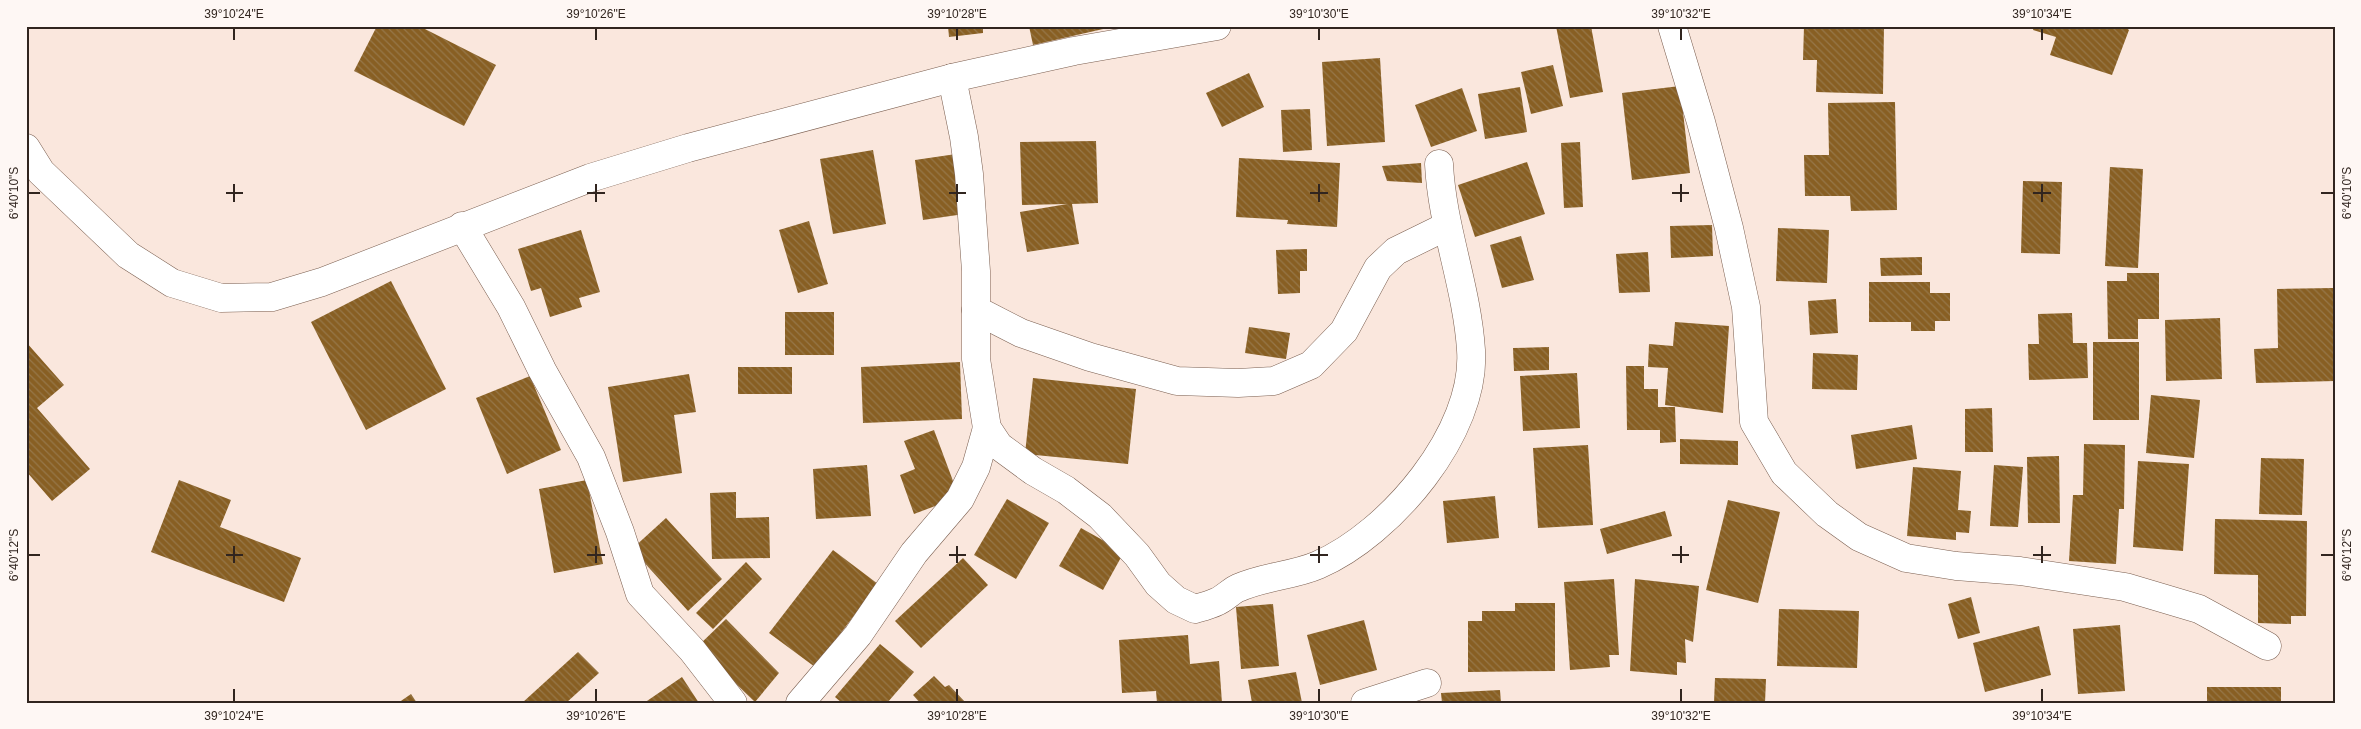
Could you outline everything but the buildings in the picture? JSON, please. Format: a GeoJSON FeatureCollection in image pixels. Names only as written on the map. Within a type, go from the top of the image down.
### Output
{"type":"FeatureCollection","features":[{"type":"Feature","properties":{"kind":"street"},"geometry":{"type":"LineString","coordinates":[[26,148],[41,172],[128,255],[172,283],[221,298],[272,297],[322,282],[462,226],[590,178],[679,151],[952,78],[1074,51],[1217,26]]}},
{"type":"Feature","properties":{"kind":"street"},"geometry":{"type":"LineString","coordinates":[[1672,26],[1701,122],[1729,228],[1746,306],[1754,422],[1784,472],[1827,514],[1859,537],[1906,558],[2125,587],[2199,609],[2267,646]]}},
{"type":"Feature","properties":{"kind":"street"},"geometry":{"type":"LineString","coordinates":[[952,78],[964,137],[969,174],[976,271],[976,359],[987,428],[999,446],[1033,471],[1066,490],[1100,516],[1137,554],[1158,584],[1176,600],[1195,609],[1218,602],[1237,588],[1262,579],[1297,573],[1319,565],[1378,528],[1409,496],[1453,428],[1469,388],[1471,351],[1466,310],[1440,193],[1439,164]]}},
{"type":"Feature","properties":{"kind":"street"},"geometry":{"type":"LineString","coordinates":[[462,226],[511,306],[542,370],[591,457],[620,532],[640,594],[692,650],[733,703]]}},
{"type":"Feature","properties":{"kind":"street"},"geometry":{"type":"LineString","coordinates":[[976,310],[1038,339],[1090,357],[1177,381],[1238,383],[1274,381],[1311,365],[1344,331],[1378,268],[1396,250],[1447,226]]}},
{"type":"Feature","properties":{"kind":"street"},"geometry":{"type":"LineString","coordinates":[[800,703],[858,635],[914,553],[960,498],[976,467],[987,428]]}},
{"type":"Feature","properties":{"kind":"street"},"geometry":{"type":"LineString","coordinates":[[1365,703],[1427,683]]}}]}
